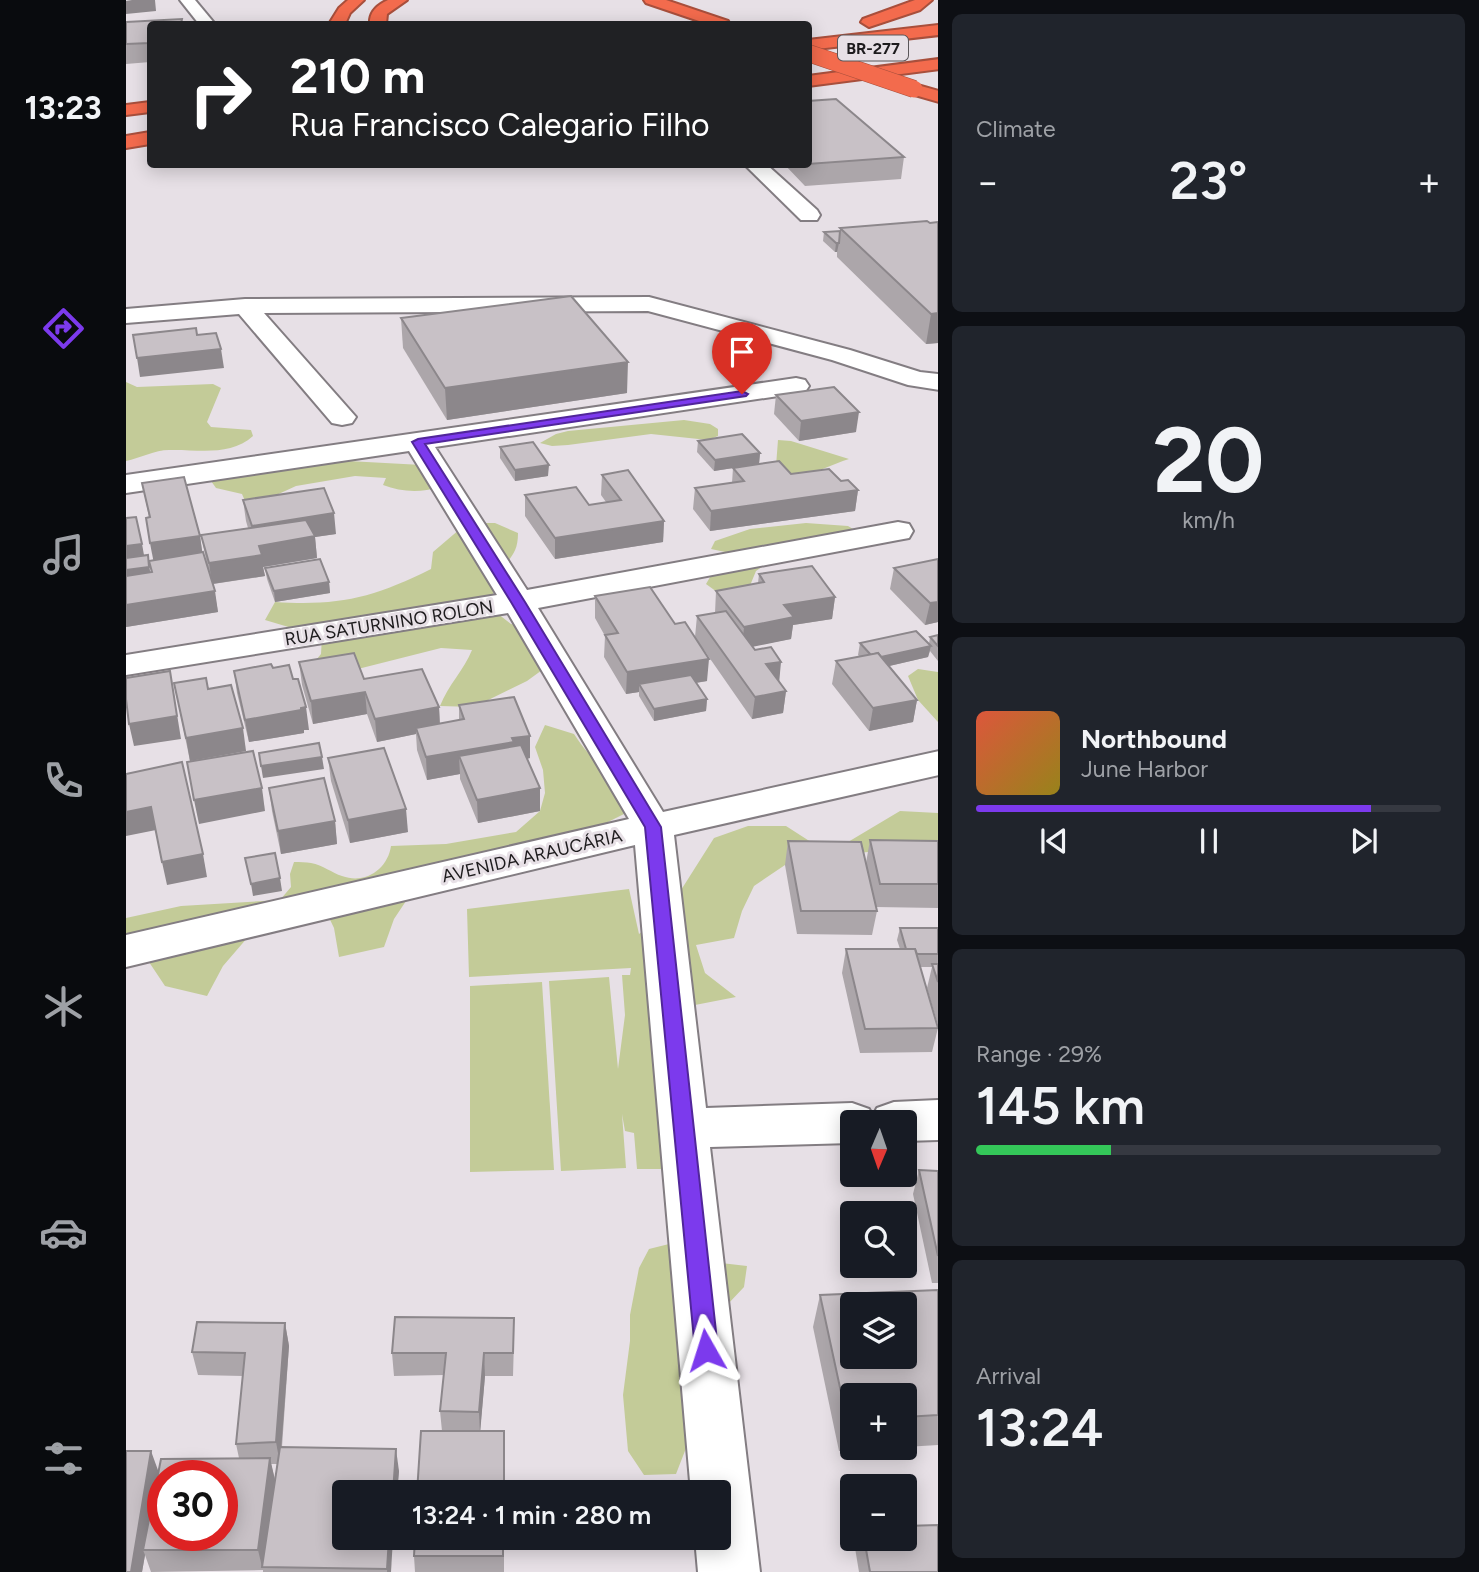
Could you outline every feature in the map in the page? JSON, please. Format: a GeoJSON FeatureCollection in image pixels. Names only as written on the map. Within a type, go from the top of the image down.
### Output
{"type":"FeatureCollection","features":[{"type":"Feature","properties":{"kind":"highway"},"geometry":{"type":"LineString","coordinates":[[339,21],[344,11],[357,0]]}},
{"type":"Feature","properties":{"kind":"highway"},"geometry":{"type":"LineString","coordinates":[[378,21],[382,10],[400,0]]}},
{"type":"Feature","properties":{"kind":"highway"},"geometry":{"type":"LineString","coordinates":[[652,0],[712,21]]}},
{"type":"Feature","properties":{"kind":"highway"},"geometry":{"type":"LineString","coordinates":[[857,26],[915,7],[925,0]]}},
{"type":"Feature","properties":{"kind":"highway"},"geometry":{"type":"LineString","coordinates":[[812,31],[938,16]]}},
{"type":"Feature","properties":{"kind":"highway","name":"BR-277"},"geometry":{"type":"LineString","coordinates":[[812,45],[938,30]]}},
{"type":"Feature","properties":{"kind":"highway","name":"BR-277"},"geometry":{"type":"LineString","coordinates":[[812,55],[938,40]]}},
{"type":"Feature","properties":{"kind":"highway"},"geometry":{"type":"LineString","coordinates":[[812,56],[938,97]]}},
{"type":"Feature","properties":{"kind":"highway"},"geometry":{"type":"LineString","coordinates":[[812,80],[938,64]]}},
{"type":"Feature","properties":{"kind":"highway"},"geometry":{"type":"LineString","coordinates":[[126,110],[147,107]]}},
{"type":"Feature","properties":{"kind":"highway"},"geometry":{"type":"LineString","coordinates":[[126,128],[147,125]]}},
{"type":"Feature","properties":{"kind":"highway"},"geometry":{"type":"LineString","coordinates":[[126,142],[147,138]]}},
{"type":"Feature","properties":{"kind":"street"},"geometry":{"type":"LineString","coordinates":[[187,0],[204,21]]}},
{"type":"Feature","properties":{"kind":"street"},"geometry":{"type":"LineString","coordinates":[[758,168],[808,215]]}},
{"type":"Feature","properties":{"kind":"street"},"geometry":{"type":"LineString","coordinates":[[126,316],[245,306],[649,304],[938,383]]}},
{"type":"Feature","properties":{"kind":"street"},"geometry":{"type":"LineString","coordinates":[[245,306],[342,417]]}},
{"type":"Feature","properties":{"kind":"street"},"geometry":{"type":"LineString","coordinates":[[126,484],[796,386]]}},
{"type":"Feature","properties":{"kind":"street"},"geometry":{"type":"LineString","coordinates":[[418,442],[653,827],[729,1572]]}},
{"type":"Feature","properties":{"kind":"street","name":"RUA SATURNINO ROLON"},"geometry":{"type":"LineString","coordinates":[[126,665],[518,602],[898,531]]}},
{"type":"Feature","properties":{"kind":"street","name":"AVENIDA ARAUCÁRIA"},"geometry":{"type":"LineString","coordinates":[[126,951],[938,763]]}},
{"type":"Feature","properties":{"kind":"street"},"geometry":{"type":"LineString","coordinates":[[917,1121],[938,1121]]}},
{"type":"Feature","properties":{"kind":"street"},"geometry":{"type":"LineString","coordinates":[[683,1128],[840,1123]]}},
{"type":"Feature","properties":{"kind":"green space"},"geometry":{"type":"Polygon","coordinates":[[[126,382],[137,387],[213,384],[221,388],[207,422],[211,427],[251,430],[253,436],[244,443],[224,449],[164,450],[126,461],[126,382]]]}},
{"type":"Feature","properties":{"kind":"green space"},"geometry":{"type":"Polygon","coordinates":[[[684,420],[710,424],[718,429],[718,436],[708,440],[651,434],[568,445],[552,446],[540,443],[568,431],[684,420]]]}},
{"type":"Feature","properties":{"kind":"green space"},"geometry":{"type":"Polygon","coordinates":[[[778,440],[791,441],[849,459],[812,472],[794,474],[776,466],[778,440]]]}},
{"type":"Feature","properties":{"kind":"green space"},"geometry":{"type":"Polygon","coordinates":[[[348,461],[422,465],[439,487],[418,491],[404,490],[383,485],[386,478],[355,476],[296,486],[248,508],[242,494],[216,488],[211,481],[222,476],[348,461]]]}},
{"type":"Feature","properties":{"kind":"green space"},"geometry":{"type":"Polygon","coordinates":[[[467,523],[495,523],[518,533],[514,552],[495,581],[493,610],[511,624],[541,630],[549,665],[527,681],[474,707],[440,706],[472,650],[441,648],[342,673],[307,671],[321,654],[322,637],[265,620],[275,602],[318,603],[355,598],[391,587],[431,569],[433,552],[467,523]]]}},
{"type":"Feature","properties":{"kind":"green space"},"geometry":{"type":"Polygon","coordinates":[[[806,523],[848,526],[858,532],[766,564],[756,571],[749,588],[717,592],[706,584],[716,567],[730,553],[711,549],[715,541],[750,529],[806,523]]]}},
{"type":"Feature","properties":{"kind":"green space"},"geometry":{"type":"Polygon","coordinates":[[[918,669],[938,672],[938,722],[918,700],[908,676],[918,669]]]}},
{"type":"Feature","properties":{"kind":"green space"},"geometry":{"type":"Polygon","coordinates":[[[545,725],[574,734],[596,761],[612,771],[645,780],[646,803],[586,833],[412,892],[394,919],[384,947],[339,957],[334,928],[322,903],[248,937],[223,966],[207,996],[165,986],[147,959],[126,949],[126,918],[181,906],[280,900],[291,887],[290,874],[294,862],[307,862],[342,876],[359,878],[381,868],[391,846],[446,844],[516,832],[540,811],[545,793],[543,770],[535,747],[545,725]]]}},
{"type":"Feature","properties":{"kind":"green space"},"geometry":{"type":"Polygon","coordinates":[[[900,811],[938,813],[938,845],[858,853],[823,863],[785,865],[754,886],[742,911],[734,938],[696,945],[705,973],[736,997],[695,1005],[682,1034],[672,1169],[637,1169],[634,1133],[625,1131],[622,1114],[626,1168],[561,1171],[549,981],[609,977],[618,1069],[625,1015],[622,975],[630,975],[631,968],[469,977],[467,909],[629,889],[639,934],[669,909],[714,838],[748,826],[786,826],[814,844],[848,842],[900,811]]]}},
{"type":"Feature","properties":{"kind":"green space"},"geometry":{"type":"Polygon","coordinates":[[[542,982],[554,1170],[470,1172],[470,986],[542,982]]]}},
{"type":"Feature","properties":{"kind":"green space"},"geometry":{"type":"Polygon","coordinates":[[[677,1242],[721,1263],[747,1266],[744,1287],[727,1305],[695,1425],[676,1474],[644,1475],[628,1451],[623,1395],[630,1341],[630,1315],[639,1268],[649,1249],[677,1242]]]}},
{"type":"Feature","properties":{"kind":"building"},"geometry":{"type":"Polygon","coordinates":[[[182,19],[147,21],[147,43],[126,44],[126,22],[182,19]]]}},
{"type":"Feature","properties":{"kind":"building"},"geometry":{"type":"Polygon","coordinates":[[[836,99],[904,157],[812,164],[812,101],[836,99]]]}},
{"type":"Feature","properties":{"kind":"building"},"geometry":{"type":"Polygon","coordinates":[[[938,222],[938,313],[931,314],[840,228],[938,222]]]}},
{"type":"Feature","properties":{"kind":"building"},"geometry":{"type":"Polygon","coordinates":[[[840,231],[839,243],[824,232],[840,231]]]}},
{"type":"Feature","properties":{"kind":"building"},"geometry":{"type":"Polygon","coordinates":[[[571,296],[628,362],[445,388],[401,318],[571,296]]]}},
{"type":"Feature","properties":{"kind":"building"},"geometry":{"type":"Polygon","coordinates":[[[196,328],[197,335],[216,333],[221,349],[137,358],[133,335],[196,328]]]}},
{"type":"Feature","properties":{"kind":"building"},"geometry":{"type":"Polygon","coordinates":[[[834,387],[859,412],[801,421],[776,395],[834,387]]]}},
{"type":"Feature","properties":{"kind":"building"},"geometry":{"type":"Polygon","coordinates":[[[742,434],[760,453],[715,460],[698,441],[742,434]]]}},
{"type":"Feature","properties":{"kind":"building"},"geometry":{"type":"Polygon","coordinates":[[[533,442],[549,465],[515,470],[500,447],[533,442]]]}},
{"type":"Feature","properties":{"kind":"building"},"geometry":{"type":"Polygon","coordinates":[[[779,461],[791,474],[829,469],[841,481],[848,480],[858,490],[711,511],[695,488],[744,481],[733,468],[779,461]]]}},
{"type":"Feature","properties":{"kind":"building"},"geometry":{"type":"Polygon","coordinates":[[[628,470],[664,521],[555,538],[525,495],[576,487],[589,505],[621,500],[602,475],[628,470]]]}},
{"type":"Feature","properties":{"kind":"building"},"geometry":{"type":"Polygon","coordinates":[[[184,477],[200,536],[150,543],[146,518],[150,517],[142,483],[184,477]]]}},
{"type":"Feature","properties":{"kind":"building"},"geometry":{"type":"Polygon","coordinates":[[[324,488],[334,513],[252,526],[243,500],[324,488]]]}},
{"type":"Feature","properties":{"kind":"building"},"geometry":{"type":"Polygon","coordinates":[[[136,517],[142,544],[126,546],[126,518],[136,517]]]}},
{"type":"Feature","properties":{"kind":"building"},"geometry":{"type":"Polygon","coordinates":[[[306,520],[315,536],[259,546],[262,555],[209,563],[201,535],[306,520]]]}},
{"type":"Feature","properties":{"kind":"building"},"geometry":{"type":"Polygon","coordinates":[[[203,552],[215,591],[126,605],[126,576],[152,572],[149,561],[203,552]]]}},
{"type":"Feature","properties":{"kind":"building"},"geometry":{"type":"Polygon","coordinates":[[[148,555],[149,567],[126,570],[126,558],[148,555]]]}},
{"type":"Feature","properties":{"kind":"building"},"geometry":{"type":"Polygon","coordinates":[[[320,559],[329,582],[274,591],[265,568],[320,559]]]}},
{"type":"Feature","properties":{"kind":"building"},"geometry":{"type":"Polygon","coordinates":[[[938,559],[938,602],[930,603],[894,568],[938,559]]]}},
{"type":"Feature","properties":{"kind":"building"},"geometry":{"type":"Polygon","coordinates":[[[812,566],[835,597],[784,605],[794,617],[744,627],[716,591],[764,582],[759,574],[812,566]]]}},
{"type":"Feature","properties":{"kind":"building"},"geometry":{"type":"Polygon","coordinates":[[[650,587],[675,624],[685,622],[709,659],[627,672],[605,635],[618,633],[595,596],[650,587]]]}},
{"type":"Feature","properties":{"kind":"building"},"geometry":{"type":"Polygon","coordinates":[[[726,611],[755,650],[771,647],[781,662],[766,664],[786,691],[755,697],[697,616],[726,611]]]}},
{"type":"Feature","properties":{"kind":"building"},"geometry":{"type":"Polygon","coordinates":[[[916,631],[931,646],[881,657],[878,653],[871,655],[860,643],[916,631]]]}},
{"type":"Feature","properties":{"kind":"building"},"geometry":{"type":"Polygon","coordinates":[[[938,635],[938,646],[930,637],[938,635]]]}},
{"type":"Feature","properties":{"kind":"building"},"geometry":{"type":"Polygon","coordinates":[[[354,653],[364,679],[422,669],[439,707],[375,719],[365,692],[311,701],[299,662],[354,653]]]}},
{"type":"Feature","properties":{"kind":"building"},"geometry":{"type":"Polygon","coordinates":[[[878,653],[917,700],[873,708],[836,661],[878,653]]]}},
{"type":"Feature","properties":{"kind":"building"},"geometry":{"type":"Polygon","coordinates":[[[271,664],[273,668],[289,665],[293,679],[298,679],[306,707],[245,720],[234,671],[271,664]]]}},
{"type":"Feature","properties":{"kind":"building"},"geometry":{"type":"Polygon","coordinates":[[[170,671],[177,716],[129,724],[126,678],[170,671]]]}},
{"type":"Feature","properties":{"kind":"building"},"geometry":{"type":"Polygon","coordinates":[[[691,675],[707,699],[654,709],[639,684],[691,675]]]}},
{"type":"Feature","properties":{"kind":"building"},"geometry":{"type":"Polygon","coordinates":[[[206,678],[208,689],[231,685],[243,728],[186,738],[174,683],[206,678]]]}},
{"type":"Feature","properties":{"kind":"building"},"geometry":{"type":"Polygon","coordinates":[[[514,697],[530,736],[512,738],[514,742],[426,757],[416,728],[464,719],[459,705],[514,697]]]}},
{"type":"Feature","properties":{"kind":"building"},"geometry":{"type":"Polygon","coordinates":[[[319,743],[322,757],[261,766],[259,753],[319,743]]]}},
{"type":"Feature","properties":{"kind":"building"},"geometry":{"type":"Polygon","coordinates":[[[521,745],[540,788],[477,800],[459,756],[521,745]]]}},
{"type":"Feature","properties":{"kind":"building"},"geometry":{"type":"Polygon","coordinates":[[[384,748],[406,809],[348,820],[328,758],[384,748]]]}},
{"type":"Feature","properties":{"kind":"building"},"geometry":{"type":"Polygon","coordinates":[[[253,751],[262,788],[194,800],[187,762],[253,751]]]}},
{"type":"Feature","properties":{"kind":"building"},"geometry":{"type":"Polygon","coordinates":[[[182,762],[203,854],[162,862],[151,807],[126,812],[126,774],[182,762]]]}},
{"type":"Feature","properties":{"kind":"building"},"geometry":{"type":"Polygon","coordinates":[[[324,778],[335,821],[278,831],[269,788],[324,778]]]}},
{"type":"Feature","properties":{"kind":"building"},"geometry":{"type":"Polygon","coordinates":[[[870,840],[938,841],[938,884],[880,884],[870,840]]]}},
{"type":"Feature","properties":{"kind":"building"},"geometry":{"type":"Polygon","coordinates":[[[788,841],[861,842],[877,911],[801,911],[788,841]]]}},
{"type":"Feature","properties":{"kind":"building"},"geometry":{"type":"Polygon","coordinates":[[[275,853],[280,878],[251,884],[245,858],[275,853]]]}},
{"type":"Feature","properties":{"kind":"building"},"geometry":{"type":"Polygon","coordinates":[[[900,928],[938,928],[938,954],[917,954],[915,949],[906,949],[900,928]]]}},
{"type":"Feature","properties":{"kind":"building"},"geometry":{"type":"Polygon","coordinates":[[[846,949],[915,949],[938,1028],[865,1029],[846,949]]]}},
{"type":"Feature","properties":{"kind":"building"},"geometry":{"type":"Polygon","coordinates":[[[932,964],[938,964],[938,982],[932,964]]]}},
{"type":"Feature","properties":{"kind":"building"},"geometry":{"type":"Polygon","coordinates":[[[919,1170],[938,1171],[938,1256],[919,1170]]]}},
{"type":"Feature","properties":{"kind":"building"},"geometry":{"type":"Polygon","coordinates":[[[938,1290],[938,1415],[917,1416],[917,1383],[840,1383],[840,1388],[820,1295],[840,1294],[840,1369],[917,1369],[917,1292],[891,1292],[938,1290]]]}},
{"type":"Feature","properties":{"kind":"building"},"geometry":{"type":"Polygon","coordinates":[[[395,1317],[514,1318],[513,1353],[484,1353],[479,1412],[440,1411],[446,1353],[392,1353],[395,1317]]]}},
{"type":"Feature","properties":{"kind":"building"},"geometry":{"type":"Polygon","coordinates":[[[197,1322],[285,1323],[276,1442],[236,1444],[245,1353],[192,1352],[197,1322]]]}},
{"type":"Feature","properties":{"kind":"building"},"geometry":{"type":"Polygon","coordinates":[[[421,1431],[504,1431],[504,1480],[418,1480],[421,1431]]]}},
{"type":"Feature","properties":{"kind":"building"},"geometry":{"type":"Polygon","coordinates":[[[280,1447],[396,1449],[394,1480],[332,1480],[332,1550],[388,1550],[387,1569],[262,1567],[280,1447]]]}},
{"type":"Feature","properties":{"kind":"building"},"geometry":{"type":"Polygon","coordinates":[[[126,1451],[151,1451],[150,1460],[147,1460],[147,1475],[131,1572],[126,1572],[126,1451]]]}},
{"type":"Feature","properties":{"kind":"building"},"geometry":{"type":"Polygon","coordinates":[[[270,1458],[258,1550],[238,1550],[238,1460],[161,1460],[270,1458]]]}},
{"type":"Feature","properties":{"kind":"building"},"geometry":{"type":"Polygon","coordinates":[[[938,1525],[938,1572],[870,1572],[866,1551],[917,1551],[917,1526],[938,1525]]]}},
{"type":"Feature","properties":{"kind":"building"},"geometry":{"type":"Polygon","coordinates":[[[147,1530],[147,1550],[143,1550],[147,1530]]]}},
{"type":"Feature","properties":{"kind":"building"},"geometry":{"type":"Polygon","coordinates":[[[414,1550],[503,1550],[503,1556],[414,1556],[414,1550]]]}},
{"type":"Feature","properties":{"kind":"route"},"geometry":{"type":"LineString","coordinates":[[706,1350],[653,827],[418,442],[742,394]]}}]}
